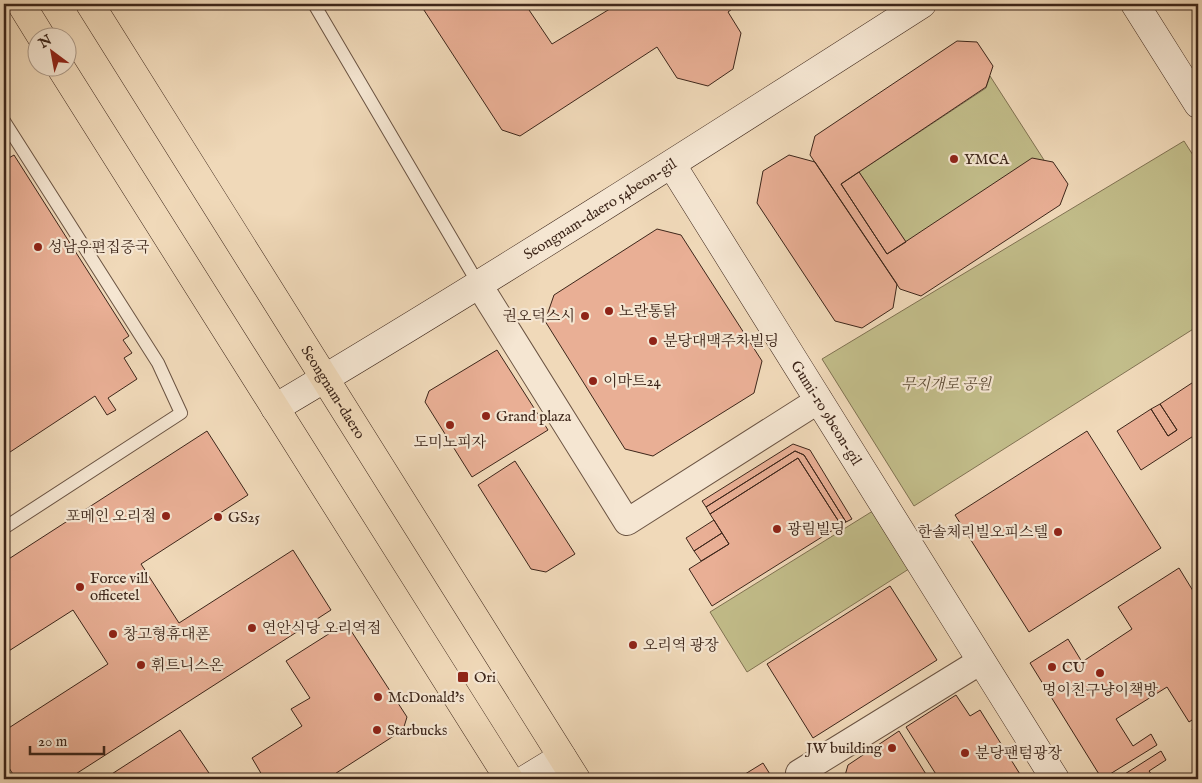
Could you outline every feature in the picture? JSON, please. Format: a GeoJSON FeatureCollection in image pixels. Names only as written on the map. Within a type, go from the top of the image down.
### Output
{"type":"FeatureCollection","features":[{"type":"Feature","properties":{"kind":"main road"},"geometry":{"type":"LineString","coordinates":[[21,4],[36,28]]}},
{"type":"Feature","properties":{"kind":"main road","name":"Seongnam-daero"},"geometry":{"type":"LineString","coordinates":[[90,4],[569,768]]}},
{"type":"Feature","properties":{"kind":"main road"},"geometry":{"type":"LineString","coordinates":[[67,78],[509,779]]}},
{"type":"Feature","properties":{"kind":"street","name":"Seongnam-daero 54beon-gil"},"geometry":{"type":"LineString","coordinates":[[275,408],[479,285],[672,165],[922,4]]}},
{"type":"Feature","properties":{"kind":"street"},"geometry":{"type":"LineString","coordinates":[[1135,4],[1198,104]]}},
{"type":"Feature","properties":{"kind":"street","name":"Gumi-ro 9beon-gil"},"geometry":{"type":"LineString","coordinates":[[672,165],[1055,779]]}},
{"type":"Feature","properties":{"kind":"street"},"geometry":{"type":"LineString","coordinates":[[479,285],[627,522],[819,400]]}},
{"type":"Feature","properties":{"kind":"street"},"geometry":{"type":"LineString","coordinates":[[802,779],[798,773],[981,661]]}},
{"type":"Feature","properties":{"kind":"street"},"geometry":{"type":"LineString","coordinates":[[526,779],[569,768]]}},
{"type":"Feature","properties":{"kind":"lane"},"geometry":{"type":"LineString","coordinates":[[314,4],[479,285]]}},
{"type":"Feature","properties":{"kind":"lane"},"geometry":{"type":"LineString","coordinates":[[4,121],[158,363],[181,413],[4,528]]}},
{"type":"Feature","properties":{"kind":"green space","name":"YMCA"},"geometry":{"type":"Polygon","coordinates":[[[990,76],[1044,160],[906,242],[859,172],[986,88],[990,76]]]}},
{"type":"Feature","properties":{"kind":"green space","name":"무지개로 공원"},"geometry":{"type":"Polygon","coordinates":[[[1184,141],[1198,163],[1198,326],[914,506],[822,359],[1184,141]]]}},
{"type":"Feature","properties":{"kind":"green space"},"geometry":{"type":"Polygon","coordinates":[[[876,509],[912,567],[747,672],[710,612],[876,509]]]}},
{"type":"Feature","properties":{"kind":"building"},"geometry":{"type":"Polygon","coordinates":[[[420,4],[525,4],[552,44],[618,4],[739,4],[728,12],[741,33],[733,69],[708,86],[677,78],[657,47],[520,136],[502,130],[420,4]]]}},
{"type":"Feature","properties":{"kind":"building"},"geometry":{"type":"Polygon","coordinates":[[[957,41],[977,42],[993,66],[986,87],[841,184],[887,254],[1032,158],[1053,162],[1068,184],[1060,205],[921,296],[900,289],[810,155],[815,136],[957,41]]]}},
{"type":"Feature","properties":{"kind":"building","name":"성남우편집중국"},"geometry":{"type":"Polygon","coordinates":[[[4,154],[7,159],[14,155],[129,336],[123,340],[132,353],[124,358],[137,379],[108,398],[116,410],[107,415],[95,396],[4,456],[4,154]]]}},
{"type":"Feature","properties":{"kind":"building"},"geometry":{"type":"Polygon","coordinates":[[[789,155],[815,162],[897,284],[893,308],[862,328],[835,321],[757,203],[763,171],[789,155]]]}},
{"type":"Feature","properties":{"kind":"building"},"geometry":{"type":"Polygon","coordinates":[[[859,172],[906,242],[887,254],[841,184],[859,172]]]}},
{"type":"Feature","properties":{"kind":"building","name":"분당대맥주차빌딩"},"geometry":{"type":"Polygon","coordinates":[[[657,229],[681,235],[762,361],[754,393],[653,456],[625,449],[545,321],[554,295],[657,229]]]}},
{"type":"Feature","properties":{"kind":"building","name":"Grand plaza"},"geometry":{"type":"Polygon","coordinates":[[[497,350],[548,430],[472,477],[425,402],[429,391],[497,350]]]}},
{"type":"Feature","properties":{"kind":"building"},"geometry":{"type":"Polygon","coordinates":[[[1198,379],[1198,433],[1141,470],[1117,431],[1151,409],[1168,436],[1177,430],[1160,404],[1198,379]]]}},
{"type":"Feature","properties":{"kind":"building"},"geometry":{"type":"Polygon","coordinates":[[[1160,404],[1177,430],[1168,436],[1151,409],[1160,404]]]}},
{"type":"Feature","properties":{"kind":"building","name":"Force vill officetel"},"geometry":{"type":"Polygon","coordinates":[[[207,431],[248,495],[141,564],[179,623],[293,550],[331,610],[68,779],[16,779],[4,760],[4,731],[108,664],[73,610],[4,654],[4,562],[207,431]]]}},
{"type":"Feature","properties":{"kind":"building","name":"한솔체리빌오피스텔"},"geometry":{"type":"Polygon","coordinates":[[[1087,431],[1161,548],[1029,632],[955,515],[1087,431]]]}},
{"type":"Feature","properties":{"kind":"building"},"geometry":{"type":"Polygon","coordinates":[[[793,444],[810,450],[852,519],[846,522],[804,455],[795,451],[706,507],[702,501],[793,444]]]}},
{"type":"Feature","properties":{"kind":"building"},"geometry":{"type":"Polygon","coordinates":[[[795,451],[804,455],[846,522],[841,525],[798,458],[710,514],[706,507],[795,451]]]}},
{"type":"Feature","properties":{"kind":"building","name":"광림빌딩"},"geometry":{"type":"Polygon","coordinates":[[[798,458],[841,525],[712,606],[689,569],[729,544],[710,514],[798,458]]]}},
{"type":"Feature","properties":{"kind":"building"},"geometry":{"type":"Polygon","coordinates":[[[515,461],[575,554],[546,572],[531,569],[478,485],[515,461]]]}},
{"type":"Feature","properties":{"kind":"building"},"geometry":{"type":"Polygon","coordinates":[[[714,520],[722,533],[694,551],[686,538],[714,520]]]}},
{"type":"Feature","properties":{"kind":"building"},"geometry":{"type":"Polygon","coordinates":[[[722,533],[729,544],[701,561],[694,551],[722,533]]]}},
{"type":"Feature","properties":{"kind":"building"},"geometry":{"type":"Polygon","coordinates":[[[1179,568],[1198,599],[1198,716],[1189,722],[1167,687],[1116,719],[1133,746],[1151,734],[1157,745],[1102,779],[1030,663],[1068,639],[1082,662],[1132,629],[1118,607],[1179,568]]]}},
{"type":"Feature","properties":{"kind":"building"},"geometry":{"type":"Polygon","coordinates":[[[890,586],[937,660],[813,738],[767,664],[890,586]]]}},
{"type":"Feature","properties":{"kind":"building"},"geometry":{"type":"Polygon","coordinates":[[[346,623],[407,717],[403,730],[327,779],[255,779],[262,775],[252,758],[302,726],[291,709],[310,698],[286,661],[346,623]]]}},
{"type":"Feature","properties":{"kind":"building","name":"분당팬텀광장"},"geometry":{"type":"Polygon","coordinates":[[[956,695],[970,716],[980,710],[1023,779],[939,779],[906,727],[956,695]]]}},
{"type":"Feature","properties":{"kind":"building"},"geometry":{"type":"Polygon","coordinates":[[[1198,725],[1198,739],[1192,729],[1198,725]]]}},
{"type":"Feature","properties":{"kind":"building"},"geometry":{"type":"Polygon","coordinates":[[[180,730],[213,779],[104,779],[180,730]]]}},
{"type":"Feature","properties":{"kind":"building","name":"JW building"},"geometry":{"type":"Polygon","coordinates":[[[899,731],[929,779],[844,779],[848,765],[899,731]]]}},
{"type":"Feature","properties":{"kind":"building"},"geometry":{"type":"Polygon","coordinates":[[[1161,751],[1166,760],[1149,771],[1155,779],[1117,779],[1161,751]]]}},
{"type":"Feature","properties":{"kind":"building"},"geometry":{"type":"Polygon","coordinates":[[[763,763],[773,779],[737,779],[763,763]]]}},
{"type":"Feature","properties":{"kind":"place","name":"YMCA"},"geometry":{"type":"Point","coordinates":[954,159]}},
{"type":"Feature","properties":{"kind":"place","name":"성남우편집중국"},"geometry":{"type":"Point","coordinates":[38,247]}},
{"type":"Feature","properties":{"kind":"place","name":"노란통닭"},"geometry":{"type":"Point","coordinates":[609,311]}},
{"type":"Feature","properties":{"kind":"place","name":"권오덕스시"},"geometry":{"type":"Point","coordinates":[585,316]}},
{"type":"Feature","properties":{"kind":"place","name":"분당대맥주차빌딩"},"geometry":{"type":"Point","coordinates":[653,341]}},
{"type":"Feature","properties":{"kind":"place","name":"이마트24"},"geometry":{"type":"Point","coordinates":[593,381]}},
{"type":"Feature","properties":{"kind":"place","name":"Grand plaza"},"geometry":{"type":"Point","coordinates":[486,416]}},
{"type":"Feature","properties":{"kind":"place","name":"도미노피자"},"geometry":{"type":"Point","coordinates":[450,425]}},
{"type":"Feature","properties":{"kind":"place","name":"포메인 오리점"},"geometry":{"type":"Point","coordinates":[166,516]}},
{"type":"Feature","properties":{"kind":"place","name":"GS25"},"geometry":{"type":"Point","coordinates":[218,517]}},
{"type":"Feature","properties":{"kind":"place","name":"광림빌딩"},"geometry":{"type":"Point","coordinates":[777,529]}},
{"type":"Feature","properties":{"kind":"place","name":"한솔체리빌오피스텔"},"geometry":{"type":"Point","coordinates":[1058,532]}},
{"type":"Feature","properties":{"kind":"place","name":"Force vill officetel"},"geometry":{"type":"Point","coordinates":[80,587]}},
{"type":"Feature","properties":{"kind":"place","name":"연안식당 오리역점"},"geometry":{"type":"Point","coordinates":[252,628]}},
{"type":"Feature","properties":{"kind":"place","name":"창고형휴대폰"},"geometry":{"type":"Point","coordinates":[113,634]}},
{"type":"Feature","properties":{"kind":"place","name":"오리역 광장"},"geometry":{"type":"Point","coordinates":[633,645]}},
{"type":"Feature","properties":{"kind":"place","name":"휘트니스온"},"geometry":{"type":"Point","coordinates":[141,665]}},
{"type":"Feature","properties":{"kind":"place","name":"CU"},"geometry":{"type":"Point","coordinates":[1052,667]}},
{"type":"Feature","properties":{"kind":"place","name":"멍이친구냥이책방"},"geometry":{"type":"Point","coordinates":[1100,673]}},
{"type":"Feature","properties":{"kind":"place","name":"Ori"},"geometry":{"type":"Point","coordinates":[463,677]}},
{"type":"Feature","properties":{"kind":"place","name":"McDonald's"},"geometry":{"type":"Point","coordinates":[378,697]}},
{"type":"Feature","properties":{"kind":"place","name":"Starbucks"},"geometry":{"type":"Point","coordinates":[377,730]}},
{"type":"Feature","properties":{"kind":"place","name":"JW building"},"geometry":{"type":"Point","coordinates":[892,748]}},
{"type":"Feature","properties":{"kind":"place","name":"분당팬텀광장"},"geometry":{"type":"Point","coordinates":[965,753]}}]}
